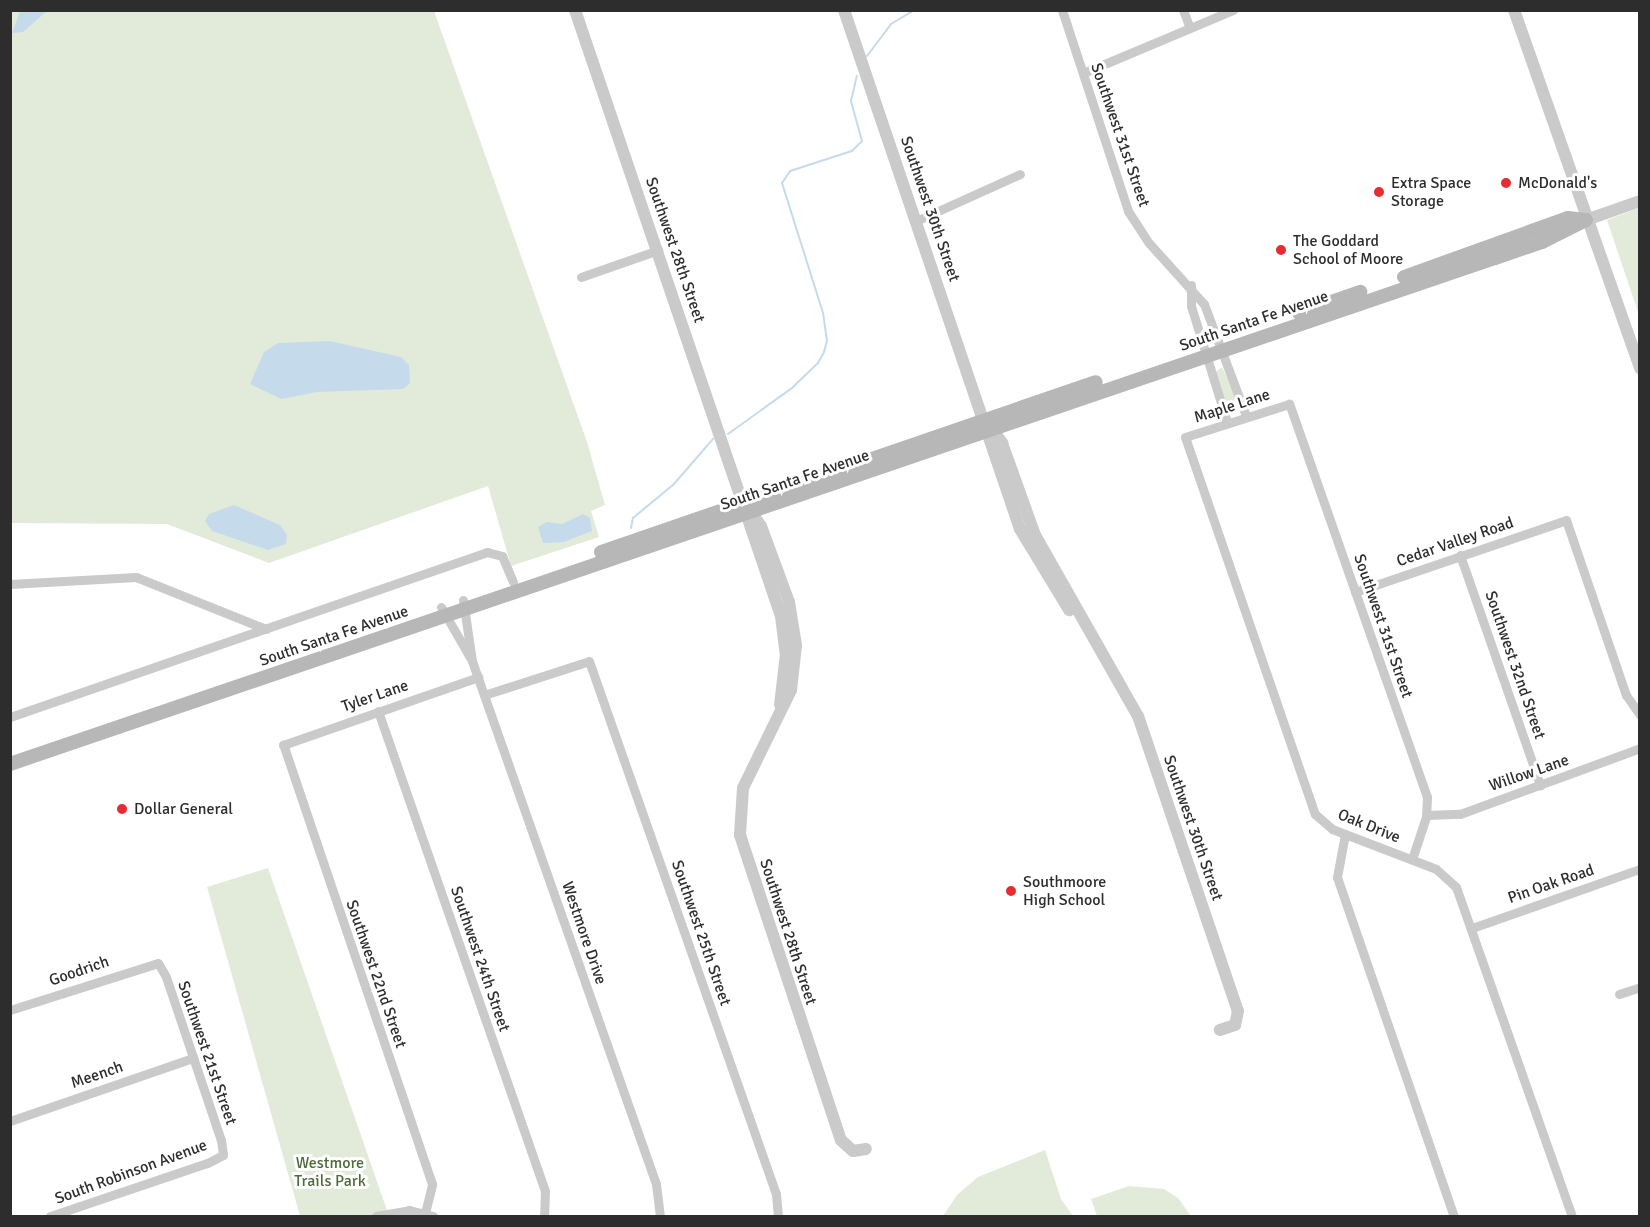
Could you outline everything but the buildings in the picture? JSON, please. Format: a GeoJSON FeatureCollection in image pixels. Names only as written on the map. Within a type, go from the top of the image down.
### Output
{"type":"FeatureCollection","features":[{"type":"Feature","properties":{"kind":"main road","name":"South Santa Fe Avenue"},"geometry":{"type":"LineString","coordinates":[[10,764],[464,604],[988,427],[1568,218],[1586,220]]}},
{"type":"Feature","properties":{"kind":"main road","name":"South Santa Fe Avenue"},"geometry":{"type":"LineString","coordinates":[[464,604],[513,582],[748,509]]}},
{"type":"Feature","properties":{"kind":"main road","name":"South Santa Fe Avenue"},"geometry":{"type":"LineString","coordinates":[[10,755],[442,612]]}},
{"type":"Feature","properties":{"kind":"street","name":"Southwest 28th Street"},"geometry":{"type":"LineString","coordinates":[[575,10],[748,509],[784,628],[786,654],[780,705],[745,781],[740,835],[841,1140],[853,1151],[866,1149]]}},
{"type":"Feature","properties":{"kind":"street","name":"Southwest 30th Street"},"geometry":{"type":"LineString","coordinates":[[844,10],[1026,541],[1089,634],[1138,716],[1238,1011],[1235,1025],[1220,1030]]}},
{"type":"Feature","properties":{"kind":"street","name":"Southwest 31st Street"},"geometry":{"type":"LineString","coordinates":[[1062,10],[1128,211],[1149,243],[1191,285],[1204,304],[1246,416]]}},
{"type":"Feature","properties":{"kind":"street"},"geometry":{"type":"LineString","coordinates":[[1183,10],[1190,28]]}},
{"type":"Feature","properties":{"kind":"street"},"geometry":{"type":"LineString","coordinates":[[1083,73],[1233,10]]}},
{"type":"Feature","properties":{"kind":"street"},"geometry":{"type":"LineString","coordinates":[[1514,10],[1586,220],[1640,368]]}},
{"type":"Feature","properties":{"kind":"street"},"geometry":{"type":"LineString","coordinates":[[916,221],[1020,174]]}},
{"type":"Feature","properties":{"kind":"street","name":"South Santa Fe Avenue"},"geometry":{"type":"LineString","coordinates":[[1586,220],[1640,201]]}},
{"type":"Feature","properties":{"kind":"street"},"geometry":{"type":"LineString","coordinates":[[581,277],[658,250]]}},
{"type":"Feature","properties":{"kind":"street"},"geometry":{"type":"LineString","coordinates":[[1191,285],[1191,306],[1227,422]]}},
{"type":"Feature","properties":{"kind":"street","name":"Southwest 31st Street"},"geometry":{"type":"LineString","coordinates":[[1289,404],[1425,792],[1427,815],[1412,859]]}},
{"type":"Feature","properties":{"kind":"street","name":"Maple Lane"},"geometry":{"type":"LineString","coordinates":[[1185,436],[1289,404]]}},
{"type":"Feature","properties":{"kind":"street","name":"Oak Drive"},"geometry":{"type":"LineString","coordinates":[[1185,436],[1311,804],[1320,820],[1345,834],[1412,859],[1451,880],[1472,928],[1572,1216]]}},
{"type":"Feature","properties":{"kind":"street","name":"Cedar Valley Road"},"geometry":{"type":"LineString","coordinates":[[1355,592],[1566,520],[1626,695],[1640,715]]}},
{"type":"Feature","properties":{"kind":"street"},"geometry":{"type":"LineString","coordinates":[[10,717],[487,552],[502,556],[513,582]]}},
{"type":"Feature","properties":{"kind":"street","name":"Southwest 32nd Street"},"geometry":{"type":"LineString","coordinates":[[1460,555],[1540,785]]}},
{"type":"Feature","properties":{"kind":"street"},"geometry":{"type":"LineString","coordinates":[[10,584],[136,577],[266,629]]}},
{"type":"Feature","properties":{"kind":"street","name":"Westmore Drive"},"geometry":{"type":"LineString","coordinates":[[464,604],[472,661]]}},
{"type":"Feature","properties":{"kind":"street","name":"Westmore Drive"},"geometry":{"type":"LineString","coordinates":[[442,612],[472,661],[478,677],[656,1184],[660,1216]]}},
{"type":"Feature","properties":{"kind":"street","name":"Southwest 25th Street"},"geometry":{"type":"LineString","coordinates":[[484,695],[589,661],[776,1194],[778,1216]]}},
{"type":"Feature","properties":{"kind":"street","name":"Tyler Lane"},"geometry":{"type":"LineString","coordinates":[[283,745],[478,677]]}},
{"type":"Feature","properties":{"kind":"street","name":"Southwest 24th Street"},"geometry":{"type":"LineString","coordinates":[[378,711],[545,1191],[544,1216]]}},
{"type":"Feature","properties":{"kind":"street","name":"Southwest 22nd Street"},"geometry":{"type":"LineString","coordinates":[[283,745],[432,1184],[429,1215]]}},
{"type":"Feature","properties":{"kind":"street","name":"Willow Lane"},"geometry":{"type":"LineString","coordinates":[[1427,815],[1460,814],[1640,748]]}},
{"type":"Feature","properties":{"kind":"street"},"geometry":{"type":"LineString","coordinates":[[1345,834],[1337,877],[1454,1216]]}},
{"type":"Feature","properties":{"kind":"street","name":"Pin Oak Road"},"geometry":{"type":"LineString","coordinates":[[1472,928],[1640,869]]}},
{"type":"Feature","properties":{"kind":"street","name":"Goodrich"},"geometry":{"type":"LineString","coordinates":[[10,1010],[158,963]]}},
{"type":"Feature","properties":{"kind":"street","name":"Southwest 21st Street"},"geometry":{"type":"LineString","coordinates":[[158,963],[193,1058],[223,1155]]}},
{"type":"Feature","properties":{"kind":"street"},"geometry":{"type":"LineString","coordinates":[[1619,994],[1640,987]]}},
{"type":"Feature","properties":{"kind":"street","name":"Meench"},"geometry":{"type":"LineString","coordinates":[[10,1121],[193,1058]]}},
{"type":"Feature","properties":{"kind":"street","name":"South Robinson Avenue"},"geometry":{"type":"LineString","coordinates":[[50,1216],[223,1155]]}},
{"type":"Feature","properties":{"kind":"street"},"geometry":{"type":"LineString","coordinates":[[376,1216],[400,1210],[429,1215]]}},
{"type":"Feature","properties":{"kind":"green space"},"geometry":{"type":"Polygon","coordinates":[[[11,11],[434,11],[587,442],[605,505],[591,511],[599,537],[511,566],[488,486],[269,563],[167,524],[11,523],[11,11]]]}},
{"type":"Feature","properties":{"kind":"green space"},"geometry":{"type":"Polygon","coordinates":[[[1640,208],[1639,315],[1607,220],[1640,208]]]}},
{"type":"Feature","properties":{"kind":"green space"},"geometry":{"type":"Polygon","coordinates":[[[1222,367],[1236,397],[1233,403],[1224,401],[1214,373],[1222,367]]]}},
{"type":"Feature","properties":{"kind":"green space","name":"Westmore Trails Park"},"geometry":{"type":"Polygon","coordinates":[[[268,868],[389,1216],[300,1216],[207,887],[268,868]]]}},
{"type":"Feature","properties":{"kind":"green space"},"geometry":{"type":"Polygon","coordinates":[[[1045,1150],[1061,1199],[1073,1216],[943,1216],[957,1195],[978,1177],[1045,1150]]]}},
{"type":"Feature","properties":{"kind":"green space"},"geometry":{"type":"Polygon","coordinates":[[[1129,1186],[1164,1189],[1178,1198],[1191,1216],[1097,1216],[1091,1199],[1129,1186]]]}},
{"type":"Feature","properties":{"kind":"water"},"geometry":{"type":"Polygon","coordinates":[[[20,10],[47,11],[23,32],[12,33],[20,10]]]}},
{"type":"Feature","properties":{"kind":"water"},"geometry":{"type":"Polygon","coordinates":[[[330,341],[401,357],[409,365],[410,383],[403,389],[317,392],[281,399],[250,384],[264,352],[278,343],[330,341]]]}},
{"type":"Feature","properties":{"kind":"water"},"geometry":{"type":"Polygon","coordinates":[[[234,505],[280,525],[287,535],[286,544],[268,550],[212,531],[205,521],[209,514],[234,505]]]}},
{"type":"Feature","properties":{"kind":"water"},"geometry":{"type":"Polygon","coordinates":[[[583,514],[590,518],[592,531],[564,542],[543,543],[538,527],[547,522],[562,524],[583,514]]]}},
{"type":"Feature","properties":{"kind":"waterway"},"geometry":{"type":"LineString","coordinates":[[867,56],[891,24],[914,10]]}},
{"type":"Feature","properties":{"kind":"waterway"},"geometry":{"type":"LineString","coordinates":[[728,434],[792,388],[818,363],[824,352],[827,341],[823,313],[782,183],[790,171],[852,151],[862,141],[851,101],[857,76]]}},
{"type":"Feature","properties":{"kind":"waterway"},"geometry":{"type":"LineString","coordinates":[[631,528],[633,518],[674,484],[713,439]]}},
{"type":"Feature","properties":{"kind":"place","name":"McDonald's"},"geometry":{"type":"Point","coordinates":[1506,183]}},
{"type":"Feature","properties":{"kind":"place","name":"Extra Space Storage"},"geometry":{"type":"Point","coordinates":[1379,192]}},
{"type":"Feature","properties":{"kind":"place","name":"The Goddard School of Moore"},"geometry":{"type":"Point","coordinates":[1281,250]}},
{"type":"Feature","properties":{"kind":"place","name":"Dollar General"},"geometry":{"type":"Point","coordinates":[122,809]}},
{"type":"Feature","properties":{"kind":"place","name":"Southmoore High School"},"geometry":{"type":"Point","coordinates":[1011,891]}}]}
